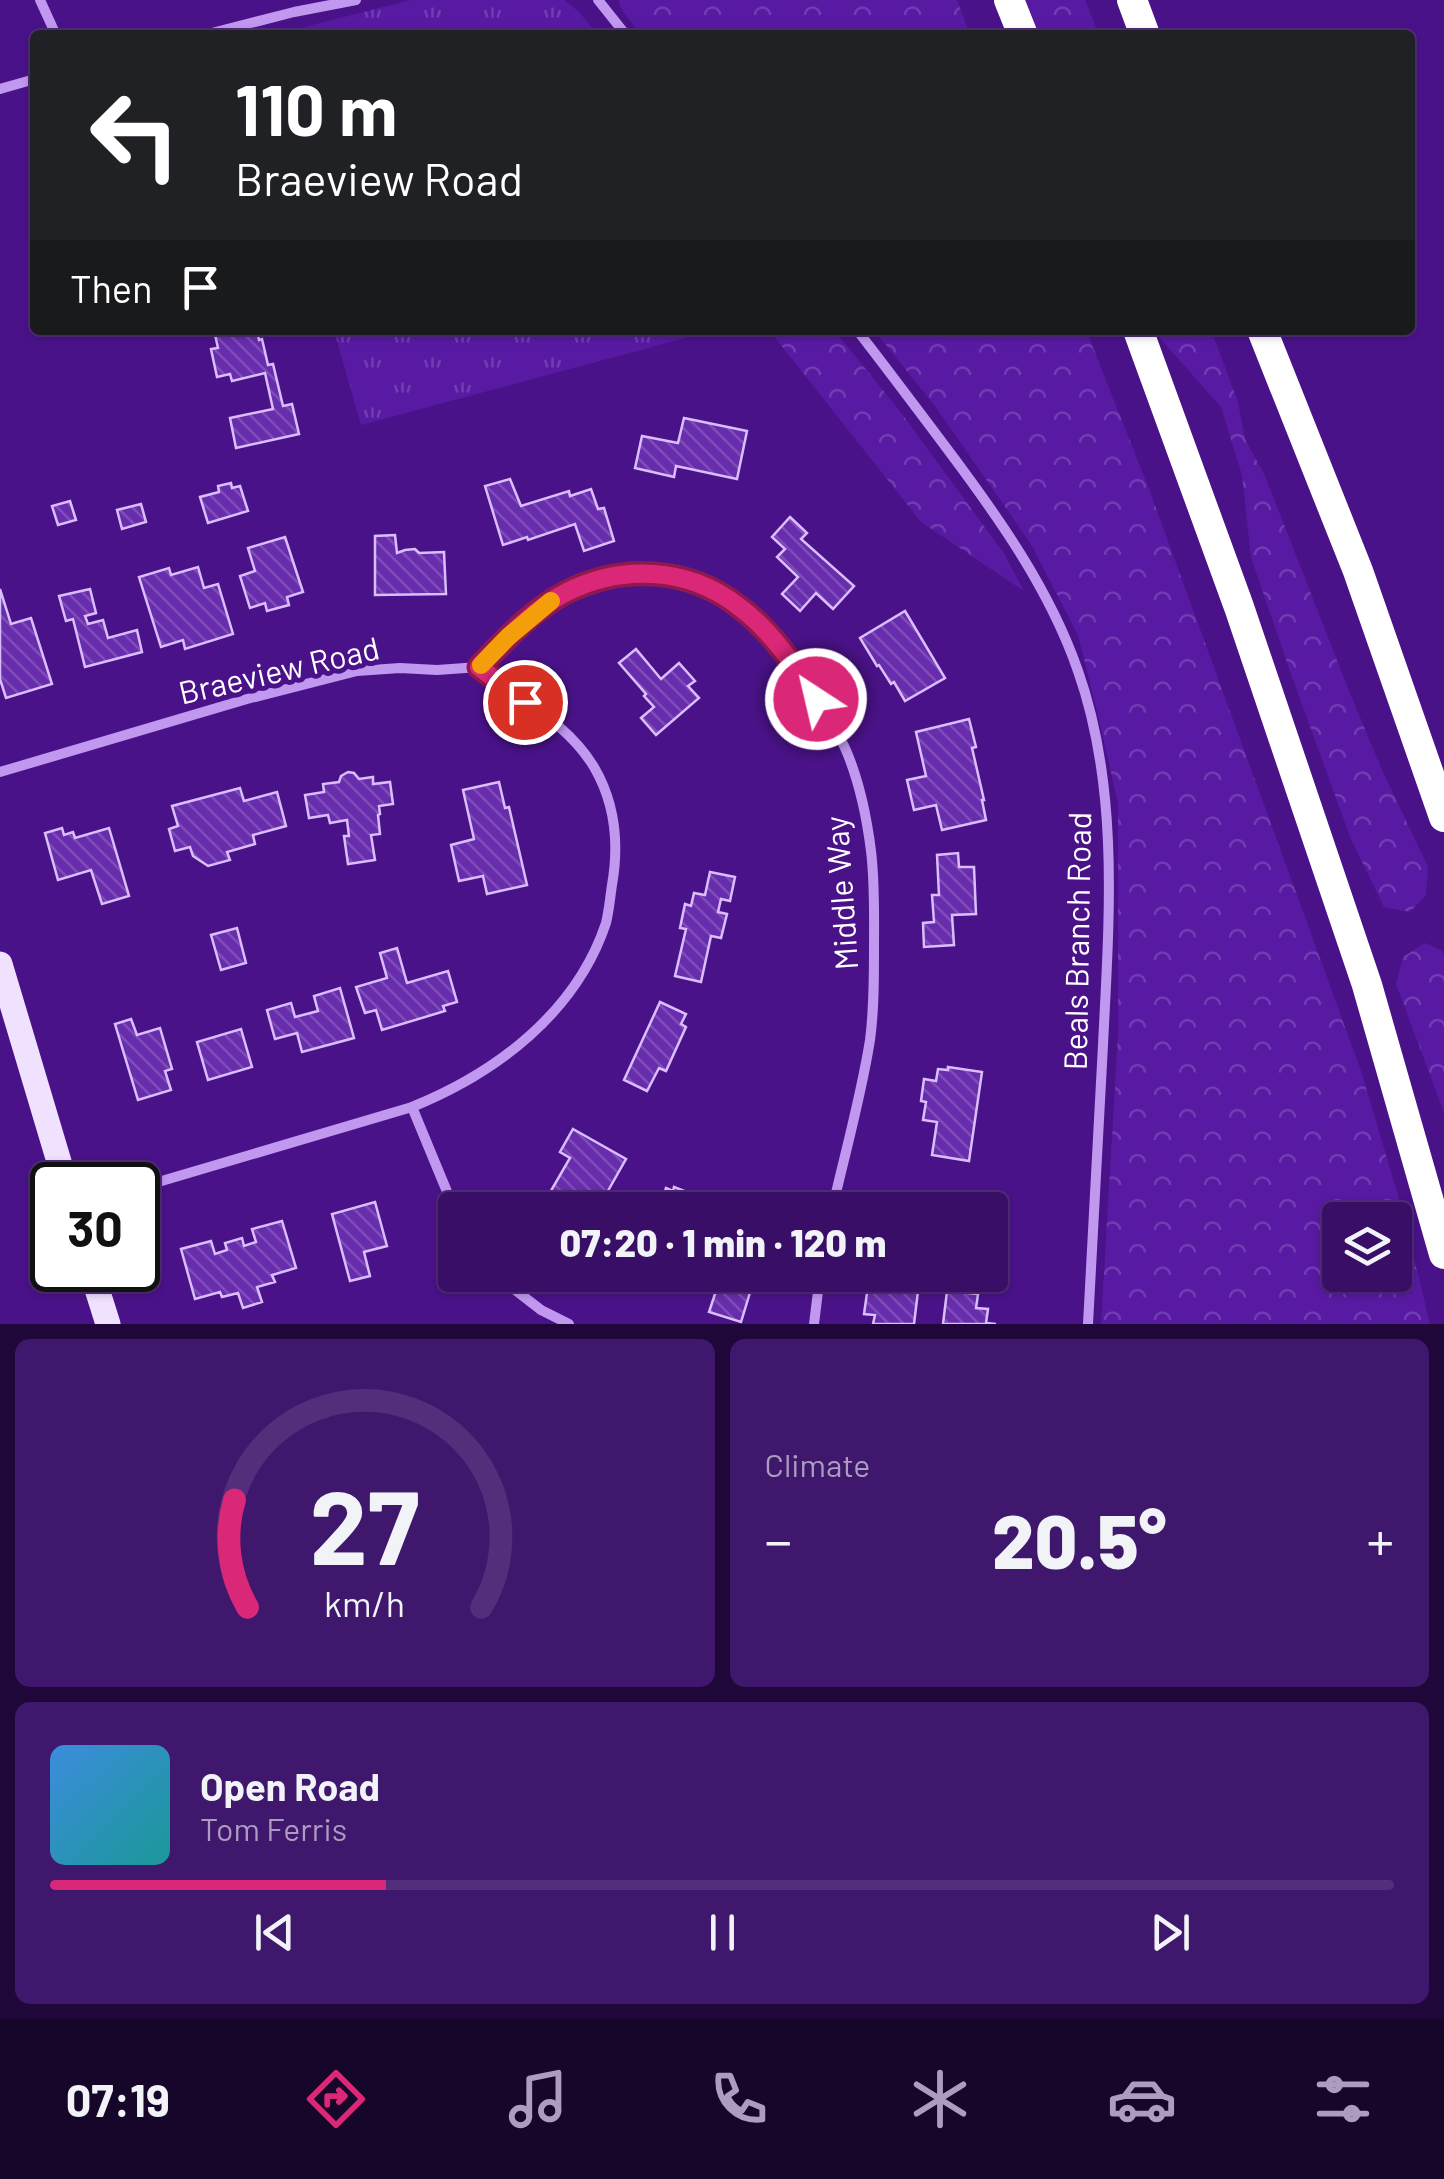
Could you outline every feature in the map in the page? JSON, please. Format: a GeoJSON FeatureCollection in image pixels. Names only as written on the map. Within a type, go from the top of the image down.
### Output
{"type":"FeatureCollection","features":[{"type":"Feature","properties":{"kind":"highway"},"geometry":{"type":"LineString","coordinates":[[1009,0],[1021,30]]}},
{"type":"Feature","properties":{"kind":"highway"},"geometry":{"type":"LineString","coordinates":[[1132,0],[1144,30]]}},
{"type":"Feature","properties":{"kind":"highway"},"geometry":{"type":"LineString","coordinates":[[1140,335],[1367,985],[1444,1254]]}},
{"type":"Feature","properties":{"kind":"highway"},"geometry":{"type":"LineString","coordinates":[[1264,335],[1358,571],[1444,817]]}},
{"type":"Feature","properties":{"kind":"main road"},"geometry":{"type":"LineString","coordinates":[[0,964],[59,1162]]}},
{"type":"Feature","properties":{"kind":"main road"},"geometry":{"type":"LineString","coordinates":[[98,1292],[108,1324]]}},
{"type":"Feature","properties":{"kind":"street"},"geometry":{"type":"LineString","coordinates":[[40,0],[54,30]]}},
{"type":"Feature","properties":{"kind":"street"},"geometry":{"type":"LineString","coordinates":[[598,0],[622,30]]}},
{"type":"Feature","properties":{"kind":"street"},"geometry":{"type":"LineString","coordinates":[[224,30],[351,1]]}},
{"type":"Feature","properties":{"kind":"street"},"geometry":{"type":"LineString","coordinates":[[0,89],[30,80]]}},
{"type":"Feature","properties":{"kind":"street","name":"Beals Branch Road"},"geometry":{"type":"LineString","coordinates":[[861,335],[992,509],[1046,596],[1078,669],[1095,728],[1107,805],[1108,855],[1106,978],[1088,1324]]}},
{"type":"Feature","properties":{"kind":"street","name":"Middle Way"},"geometry":{"type":"LineString","coordinates":[[479,667],[543,606],[564,593],[615,575],[664,575],[708,588],[741,608],[782,650],[829,717],[858,783],[871,850],[874,904],[870,1040],[836,1192]]}},
{"type":"Feature","properties":{"kind":"street"},"geometry":{"type":"LineString","coordinates":[[160,1181],[452,1091],[531,1035],[578,980],[607,920],[616,848],[612,810],[593,765],[574,741],[479,667]]}},
{"type":"Feature","properties":{"kind":"street","name":"Braeview Road"},"geometry":{"type":"LineString","coordinates":[[0,772],[247,699],[357,671],[479,667]]}},
{"type":"Feature","properties":{"kind":"street"},"geometry":{"type":"LineString","coordinates":[[412,1106],[447,1192]]}},
{"type":"Feature","properties":{"kind":"street"},"geometry":{"type":"LineString","coordinates":[[518,1292],[569,1324]]}},
{"type":"Feature","properties":{"kind":"street"},"geometry":{"type":"LineString","coordinates":[[814,1324],[818,1292]]}},
{"type":"Feature","properties":{"kind":"green space"},"geometry":{"type":"Polygon","coordinates":[[[411,0],[564,0],[594,30],[293,30],[411,0]]]}},
{"type":"Feature","properties":{"kind":"green space"},"geometry":{"type":"Polygon","coordinates":[[[618,0],[957,0],[968,30],[637,30],[618,0]]]}},
{"type":"Feature","properties":{"kind":"green space"},"geometry":{"type":"Polygon","coordinates":[[[1026,0],[1085,0],[1097,30],[1038,30],[1026,0]]]}},
{"type":"Feature","properties":{"kind":"green space"},"geometry":{"type":"Polygon","coordinates":[[[335,335],[696,335],[361,425],[335,335]]]}},
{"type":"Feature","properties":{"kind":"green space"},"geometry":{"type":"Polygon","coordinates":[[[773,335],[838,335],[899,410],[1003,552],[1024,591],[921,522],[773,335]]]}},
{"type":"Feature","properties":{"kind":"green space"},"geometry":{"type":"Polygon","coordinates":[[[878,335],[1088,335],[1149,489],[1361,1071],[1400,1202],[1322,1202],[1322,1292],[1412,1292],[1412,1250],[1430,1324],[1101,1324],[1118,1035],[1118,803],[1078,635],[1031,544],[935,406],[878,335]]]}},
{"type":"Feature","properties":{"kind":"green space"},"geometry":{"type":"Polygon","coordinates":[[[1213,335],[1238,402],[1245,439],[1265,476],[1382,770],[1428,867],[1426,895],[1410,912],[1384,907],[1351,839],[1251,557],[1242,475],[1221,407],[1159,337],[1213,335]]]}},
{"type":"Feature","properties":{"kind":"green space"},"geometry":{"type":"Polygon","coordinates":[[[1425,943],[1444,955],[1444,1112],[1396,984],[1403,957],[1425,943]]]}},
{"type":"Feature","properties":{"kind":"building"},"geometry":{"type":"Polygon","coordinates":[[[215,335],[258,335],[262,339],[268,365],[273,364],[283,406],[292,404],[299,434],[236,448],[230,418],[273,409],[265,373],[232,381],[230,374],[217,377],[211,349],[218,348],[215,335]]]}},
{"type":"Feature","properties":{"kind":"building"},"geometry":{"type":"Polygon","coordinates":[[[684,418],[747,431],[737,479],[676,466],[674,477],[635,468],[642,436],[678,443],[684,418]]]}},
{"type":"Feature","properties":{"kind":"building"},"geometry":{"type":"Polygon","coordinates":[[[510,479],[521,506],[569,491],[570,496],[591,489],[598,509],[604,508],[614,541],[584,551],[575,524],[503,545],[485,486],[510,479]]]}},
{"type":"Feature","properties":{"kind":"building"},"geometry":{"type":"Polygon","coordinates":[[[231,483],[232,488],[240,486],[248,511],[208,523],[200,497],[219,492],[218,486],[231,483]]]}},
{"type":"Feature","properties":{"kind":"building"},"geometry":{"type":"Polygon","coordinates":[[[70,501],[76,520],[58,525],[52,506],[70,501]]]}},
{"type":"Feature","properties":{"kind":"building"},"geometry":{"type":"Polygon","coordinates":[[[141,504],[146,522],[122,529],[117,510],[141,504]]]}},
{"type":"Feature","properties":{"kind":"building"},"geometry":{"type":"Polygon","coordinates":[[[790,517],[807,533],[801,539],[854,586],[833,609],[816,593],[800,611],[782,594],[798,577],[777,557],[785,549],[772,537],[790,517]]]}},
{"type":"Feature","properties":{"kind":"building"},"geometry":{"type":"Polygon","coordinates":[[[395,535],[397,553],[415,549],[419,553],[444,552],[446,594],[375,595],[375,536],[395,535]]]}},
{"type":"Feature","properties":{"kind":"building"},"geometry":{"type":"Polygon","coordinates":[[[285,537],[303,592],[287,597],[289,605],[267,611],[265,603],[250,608],[240,576],[255,571],[248,548],[285,537]]]}},
{"type":"Feature","properties":{"kind":"building"},"geometry":{"type":"Polygon","coordinates":[[[198,567],[204,588],[218,584],[233,634],[185,649],[183,640],[161,647],[139,577],[169,568],[171,575],[198,567]]]}},
{"type":"Feature","properties":{"kind":"building"},"geometry":{"type":"Polygon","coordinates":[[[0,589],[11,624],[31,618],[52,684],[6,698],[0,679],[0,589]]]}},
{"type":"Feature","properties":{"kind":"building"},"geometry":{"type":"Polygon","coordinates":[[[90,589],[96,613],[85,616],[88,624],[103,620],[108,638],[137,630],[142,652],[85,667],[73,619],[66,621],[59,596],[90,589]]]}},
{"type":"Feature","properties":{"kind":"building"},"geometry":{"type":"Polygon","coordinates":[[[905,611],[945,678],[905,701],[860,638],[905,611]]]}},
{"type":"Feature","properties":{"kind":"building"},"geometry":{"type":"Polygon","coordinates":[[[636,649],[661,679],[679,663],[695,681],[688,686],[699,698],[656,735],[641,718],[654,707],[619,663],[636,649]]]}},
{"type":"Feature","properties":{"kind":"building"},"geometry":{"type":"Polygon","coordinates":[[[969,719],[986,820],[942,830],[936,805],[914,810],[907,780],[926,776],[916,732],[969,719]]]}},
{"type":"Feature","properties":{"kind":"building"},"geometry":{"type":"Polygon","coordinates":[[[348,772],[359,779],[373,777],[373,784],[390,782],[393,804],[379,806],[380,834],[371,835],[375,860],[348,864],[344,836],[349,836],[347,820],[330,823],[328,815],[309,818],[305,795],[324,792],[323,784],[339,782],[348,772]]]}},
{"type":"Feature","properties":{"kind":"building"},"geometry":{"type":"Polygon","coordinates":[[[499,782],[505,808],[509,807],[527,885],[487,894],[483,876],[459,881],[451,845],[474,839],[463,790],[499,782]]]}},
{"type":"Feature","properties":{"kind":"building"},"geometry":{"type":"Polygon","coordinates":[[[240,788],[244,801],[277,792],[286,826],[253,835],[255,844],[227,852],[230,860],[208,866],[193,856],[190,847],[175,851],[169,829],[178,826],[172,806],[240,788]]]}},
{"type":"Feature","properties":{"kind":"building"},"geometry":{"type":"Polygon","coordinates":[[[62,828],[64,835],[73,832],[75,838],[109,828],[129,896],[102,904],[91,870],[58,880],[45,833],[62,828]]]}},
{"type":"Feature","properties":{"kind":"building"},"geometry":{"type":"Polygon","coordinates":[[[958,853],[959,867],[974,867],[976,914],[952,915],[954,945],[924,947],[923,923],[934,922],[932,895],[939,895],[937,855],[958,853]]]}},
{"type":"Feature","properties":{"kind":"building"},"geometry":{"type":"Polygon","coordinates":[[[710,872],[735,877],[730,901],[721,899],[718,912],[727,914],[721,938],[711,936],[701,982],[675,976],[686,929],[680,928],[685,904],[691,906],[694,893],[705,895],[710,872]]]}},
{"type":"Feature","properties":{"kind":"building"},"geometry":{"type":"Polygon","coordinates":[[[237,928],[246,963],[221,970],[211,935],[237,928]]]}},
{"type":"Feature","properties":{"kind":"building"},"geometry":{"type":"Polygon","coordinates":[[[397,948],[407,983],[448,971],[457,1002],[443,1006],[445,1011],[382,1030],[376,1010],[365,1013],[356,987],[387,978],[380,953],[397,948]]]}},
{"type":"Feature","properties":{"kind":"building"},"geometry":{"type":"Polygon","coordinates":[[[340,988],[354,1038],[302,1052],[297,1033],[275,1039],[267,1010],[291,1003],[295,1017],[318,1011],[314,996],[340,988]]]}},
{"type":"Feature","properties":{"kind":"building"},"geometry":{"type":"Polygon","coordinates":[[[660,1002],[686,1014],[681,1024],[686,1027],[666,1071],[659,1068],[647,1091],[624,1080],[660,1002]]]}},
{"type":"Feature","properties":{"kind":"building"},"geometry":{"type":"Polygon","coordinates":[[[131,1019],[137,1035],[160,1028],[172,1069],[165,1071],[171,1090],[138,1100],[115,1024],[131,1019]]]}},
{"type":"Feature","properties":{"kind":"building"},"geometry":{"type":"Polygon","coordinates":[[[241,1029],[252,1067],[208,1080],[197,1042],[241,1029]]]}},
{"type":"Feature","properties":{"kind":"building"},"geometry":{"type":"Polygon","coordinates":[[[938,1069],[982,1072],[969,1161],[932,1155],[937,1122],[923,1120],[924,1079],[936,1081],[938,1069]]]}},
{"type":"Feature","properties":{"kind":"building"},"geometry":{"type":"Polygon","coordinates":[[[573,1129],[626,1159],[607,1192],[550,1192],[570,1158],[560,1152],[573,1129]]]}},
{"type":"Feature","properties":{"kind":"building"},"geometry":{"type":"Polygon","coordinates":[[[375,1202],[387,1246],[364,1252],[370,1276],[350,1281],[332,1214],[375,1202]]]}},
{"type":"Feature","properties":{"kind":"building"},"geometry":{"type":"Polygon","coordinates":[[[282,1221],[296,1268],[272,1275],[275,1282],[257,1287],[262,1302],[243,1308],[238,1293],[222,1297],[220,1292],[195,1299],[181,1249],[211,1241],[215,1254],[227,1250],[225,1243],[242,1238],[244,1246],[256,1242],[252,1229],[282,1221]]]}},
{"type":"Feature","properties":{"kind":"building"},"geometry":{"type":"Polygon","coordinates":[[[716,1292],[750,1292],[741,1322],[709,1312],[716,1292]]]}},
{"type":"Feature","properties":{"kind":"building"},"geometry":{"type":"Polygon","coordinates":[[[867,1292],[918,1292],[914,1324],[873,1324],[875,1315],[864,1314],[867,1292]]]}},
{"type":"Feature","properties":{"kind":"building"},"geometry":{"type":"Polygon","coordinates":[[[947,1292],[957,1292],[978,1294],[976,1308],[988,1309],[986,1323],[996,1324],[943,1324],[947,1292]]]}},
{"type":"Feature","properties":{"kind":"slow traffic"},"geometry":{"type":"LineString","coordinates":[[481,665],[551,601]]}},
{"type":"Feature","properties":{"kind":"route"},"geometry":{"type":"LineString","coordinates":[[525,702],[479,667],[543,606],[564,593],[597,579],[640,573],[687,580],[728,598],[782,650],[816,699]]}}]}
